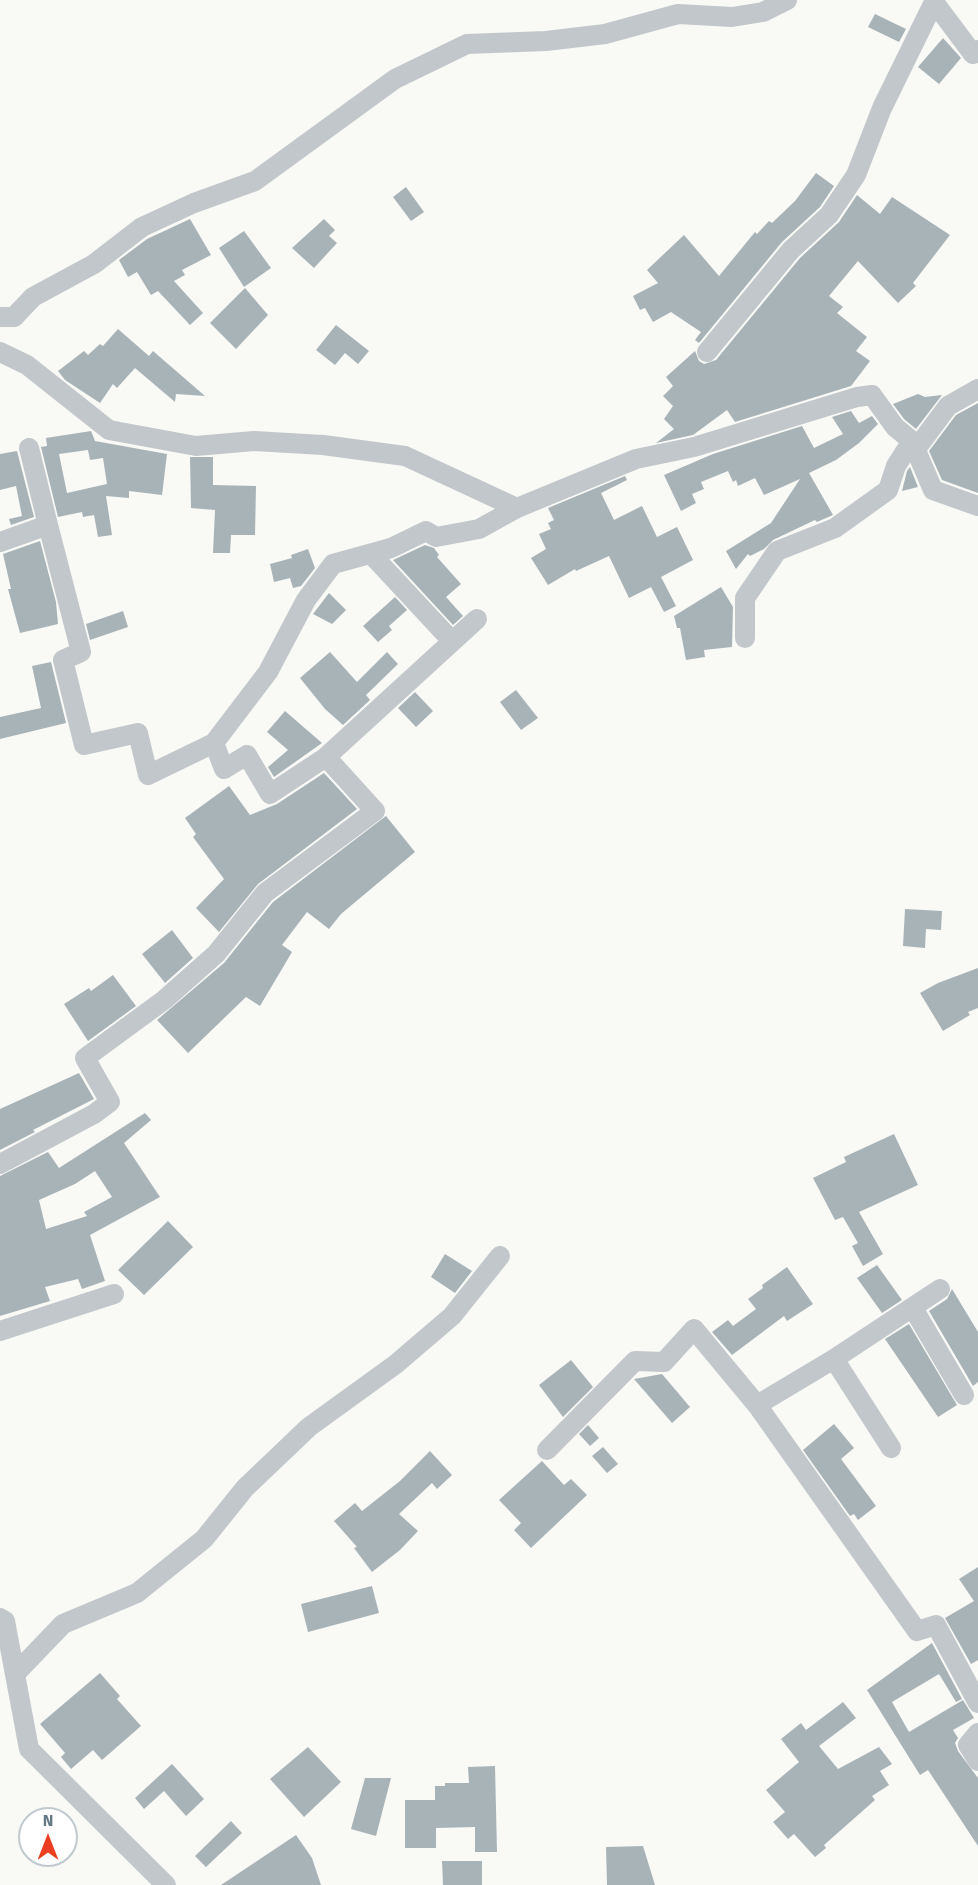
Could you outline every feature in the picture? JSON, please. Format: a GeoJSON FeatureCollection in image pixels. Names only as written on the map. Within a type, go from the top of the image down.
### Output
{"type":"FeatureCollection","features":[{"type":"Feature","properties":{"kind":"street"},"geometry":{"type":"LineString","coordinates":[[0,317],[14,317],[33,297],[94,264],[142,227],[194,203],[255,181],[395,79],[467,44],[546,41],[605,34],[674,7],[732,17],[763,12],[787,0]]}},
{"type":"Feature","properties":{"kind":"street"},"geometry":{"type":"LineString","coordinates":[[707,352],[791,250],[829,215],[856,175],[882,108],[933,1],[973,54],[978,50]]}},
{"type":"Feature","properties":{"kind":"street"},"geometry":{"type":"LineString","coordinates":[[0,352],[27,365],[109,430],[196,446],[254,441],[323,445],[405,456],[517,508]]}},
{"type":"Feature","properties":{"kind":"street"},"geometry":{"type":"LineString","coordinates":[[745,638],[745,598],[777,551],[835,528],[888,490],[896,466],[948,406],[978,389]]}},
{"type":"Feature","properties":{"kind":"street"},"geometry":{"type":"LineString","coordinates":[[29,448],[81,652],[63,660],[84,745],[138,733],[148,775],[214,743],[268,672],[306,600],[333,564],[391,548],[426,531],[436,537],[479,529],[517,508],[636,459],[694,447],[857,397],[872,395],[895,427],[914,445],[933,490],[978,506]]}},
{"type":"Feature","properties":{"kind":"street"},"geometry":{"type":"LineString","coordinates":[[0,542],[48,525]]}},
{"type":"Feature","properties":{"kind":"street"},"geometry":{"type":"LineString","coordinates":[[371,554],[452,641]]}},
{"type":"Feature","properties":{"kind":"street"},"geometry":{"type":"LineString","coordinates":[[214,743],[224,769],[247,755],[270,794],[326,757],[477,619]]}},
{"type":"Feature","properties":{"kind":"street"},"geometry":{"type":"LineString","coordinates":[[0,1164],[94,1114],[110,1102],[85,1058],[164,1000],[216,954],[265,893],[375,812],[326,757]]}},
{"type":"Feature","properties":{"kind":"street"},"geometry":{"type":"LineString","coordinates":[[16,1673],[63,1624],[137,1593],[204,1539],[245,1488],[309,1427],[396,1364],[452,1316],[500,1256]]}},
{"type":"Feature","properties":{"kind":"street"},"geometry":{"type":"LineString","coordinates":[[757,1405],[834,1359],[940,1290]]}},
{"type":"Feature","properties":{"kind":"street"},"geometry":{"type":"LineString","coordinates":[[0,1331],[114,1294]]}},
{"type":"Feature","properties":{"kind":"street"},"geometry":{"type":"LineString","coordinates":[[913,1308],[964,1395]]}},
{"type":"Feature","properties":{"kind":"street"},"geometry":{"type":"LineString","coordinates":[[547,1450],[635,1361],[664,1362],[694,1329],[757,1405],[917,1631],[936,1624],[978,1703]]}},
{"type":"Feature","properties":{"kind":"street"},"geometry":{"type":"LineString","coordinates":[[834,1359],[891,1448]]}},
{"type":"Feature","properties":{"kind":"street"},"geometry":{"type":"LineString","coordinates":[[2,1622],[16,1673],[29,1749],[166,1885]]}},
{"type":"Feature","properties":{"kind":"street"},"geometry":{"type":"LineString","coordinates":[[978,1733],[968,1745],[978,1761]]}},
{"type":"Feature","properties":{"kind":"building"},"geometry":{"type":"Polygon","coordinates":[[[875,14],[906,29],[899,42],[868,27],[875,14]]]}},
{"type":"Feature","properties":{"kind":"building"},"geometry":{"type":"Polygon","coordinates":[[[943,38],[961,58],[939,84],[918,67],[943,38]]]}},
{"type":"Feature","properties":{"kind":"building"},"geometry":{"type":"Polygon","coordinates":[[[816,173],[834,186],[820,207],[782,242],[699,343],[695,340],[701,332],[671,312],[653,322],[645,308],[640,310],[633,296],[658,283],[647,270],[684,235],[719,276],[755,232],[757,234],[769,221],[772,223],[795,201],[816,173]]]}},
{"type":"Feature","properties":{"kind":"building"},"geometry":{"type":"Polygon","coordinates":[[[406,187],[424,212],[411,221],[393,197],[406,187]]]}},
{"type":"Feature","properties":{"kind":"building"},"geometry":{"type":"Polygon","coordinates":[[[857,195],[880,214],[892,197],[950,235],[913,283],[916,286],[898,303],[858,261],[829,296],[843,307],[837,313],[867,337],[856,351],[870,361],[851,386],[735,422],[727,410],[693,435],[656,443],[674,429],[664,419],[673,406],[663,396],[673,386],[666,377],[695,351],[699,361],[704,364],[716,360],[800,258],[839,222],[857,195]]]}},
{"type":"Feature","properties":{"kind":"building"},"geometry":{"type":"Polygon","coordinates":[[[190,219],[211,255],[182,270],[185,275],[174,281],[203,313],[190,325],[158,291],[151,295],[137,272],[128,277],[119,260],[147,239],[190,219]]]}},
{"type":"Feature","properties":{"kind":"building"},"geometry":{"type":"Polygon","coordinates":[[[324,219],[335,230],[329,236],[337,243],[314,268],[292,248],[324,219]]]}},
{"type":"Feature","properties":{"kind":"building"},"geometry":{"type":"Polygon","coordinates":[[[244,231],[271,268],[244,287],[219,248],[244,231]]]}},
{"type":"Feature","properties":{"kind":"building"},"geometry":{"type":"Polygon","coordinates":[[[245,288],[268,315],[236,349],[210,323],[245,288]]]}},
{"type":"Feature","properties":{"kind":"building"},"geometry":{"type":"Polygon","coordinates":[[[336,325],[369,351],[358,364],[345,353],[335,365],[316,350],[336,325]]]}},
{"type":"Feature","properties":{"kind":"building"},"geometry":{"type":"Polygon","coordinates":[[[118,329],[149,356],[153,351],[205,396],[176,394],[175,402],[135,368],[117,388],[113,384],[100,403],[65,380],[58,371],[84,351],[88,355],[100,344],[103,346],[118,329]]]}},
{"type":"Feature","properties":{"kind":"building"},"geometry":{"type":"Polygon","coordinates":[[[918,394],[925,397],[942,395],[916,429],[904,419],[893,404],[918,394]]]}},
{"type":"Feature","properties":{"kind":"building"},"geometry":{"type":"Polygon","coordinates":[[[978,403],[978,493],[942,480],[929,451],[956,415],[978,403]]]}},
{"type":"Feature","properties":{"kind":"building"},"geometry":{"type":"Polygon","coordinates":[[[851,411],[859,423],[872,416],[878,424],[859,443],[836,460],[809,473],[833,515],[817,522],[815,520],[773,540],[764,549],[750,556],[748,554],[736,569],[726,551],[771,523],[800,479],[764,495],[755,478],[738,486],[736,480],[733,482],[728,471],[701,482],[704,489],[692,494],[696,503],[681,511],[664,475],[713,454],[802,426],[814,448],[843,434],[832,417],[851,411]]]}},
{"type":"Feature","properties":{"kind":"building"},"geometry":{"type":"Polygon","coordinates":[[[91,431],[95,441],[167,454],[162,495],[129,491],[129,498],[106,496],[112,535],[98,537],[94,515],[83,517],[82,512],[58,517],[41,447],[47,446],[46,438],[91,431]],[[88,450],[59,454],[67,493],[107,484],[103,458],[90,460],[88,450]]]}},
{"type":"Feature","properties":{"kind":"building"},"geometry":{"type":"Polygon","coordinates":[[[17,451],[34,517],[11,525],[9,519],[22,516],[16,486],[0,490],[0,454],[17,451]]]}},
{"type":"Feature","properties":{"kind":"building"},"geometry":{"type":"Polygon","coordinates":[[[190,457],[213,457],[213,485],[256,486],[255,535],[231,535],[230,553],[213,553],[215,510],[191,508],[190,457]]]}},
{"type":"Feature","properties":{"kind":"building"},"geometry":{"type":"Polygon","coordinates":[[[910,467],[918,487],[902,491],[907,471],[910,467]]]}},
{"type":"Feature","properties":{"kind":"building"},"geometry":{"type":"Polygon","coordinates":[[[625,476],[627,480],[601,493],[614,520],[642,506],[657,537],[677,527],[693,560],[661,577],[676,606],[664,612],[651,587],[629,598],[609,556],[576,571],[575,569],[548,585],[531,558],[546,549],[539,534],[551,529],[548,523],[554,520],[548,508],[625,476]]]}},
{"type":"Feature","properties":{"kind":"building"},"geometry":{"type":"Polygon","coordinates":[[[40,541],[56,602],[58,624],[20,633],[8,589],[11,589],[3,554],[40,541]]]}},
{"type":"Feature","properties":{"kind":"building"},"geometry":{"type":"Polygon","coordinates":[[[425,545],[434,548],[439,555],[437,557],[461,584],[446,597],[463,616],[453,625],[393,560],[425,545]]]}},
{"type":"Feature","properties":{"kind":"building"},"geometry":{"type":"Polygon","coordinates":[[[308,549],[315,568],[301,586],[293,588],[290,578],[274,582],[270,564],[292,558],[291,555],[308,549]]]}},
{"type":"Feature","properties":{"kind":"building"},"geometry":{"type":"Polygon","coordinates":[[[721,587],[733,607],[732,647],[704,650],[705,657],[686,660],[680,628],[677,628],[674,616],[721,587]]]}},
{"type":"Feature","properties":{"kind":"building"},"geometry":{"type":"Polygon","coordinates":[[[329,593],[346,610],[332,624],[313,614],[329,593]]]}},
{"type":"Feature","properties":{"kind":"building"},"geometry":{"type":"Polygon","coordinates":[[[395,597],[407,610],[389,626],[392,630],[378,642],[363,626],[395,597]]]}},
{"type":"Feature","properties":{"kind":"building"},"geometry":{"type":"Polygon","coordinates":[[[123,611],[128,627],[90,640],[86,624],[123,611]]]}},
{"type":"Feature","properties":{"kind":"building"},"geometry":{"type":"Polygon","coordinates":[[[330,652],[357,682],[387,652],[398,664],[366,695],[370,700],[343,725],[325,709],[300,678],[330,652]]]}},
{"type":"Feature","properties":{"kind":"building"},"geometry":{"type":"Polygon","coordinates":[[[51,662],[66,723],[0,739],[0,717],[41,708],[32,666],[51,662]]]}},
{"type":"Feature","properties":{"kind":"building"},"geometry":{"type":"Polygon","coordinates":[[[516,690],[538,718],[521,730],[500,702],[516,690]]]}},
{"type":"Feature","properties":{"kind":"building"},"geometry":{"type":"Polygon","coordinates":[[[415,692],[433,711],[416,727],[398,708],[415,692]]]}},
{"type":"Feature","properties":{"kind":"building"},"geometry":{"type":"Polygon","coordinates":[[[285,711],[322,743],[274,777],[268,767],[288,750],[267,732],[285,711]]]}},
{"type":"Feature","properties":{"kind":"building"},"geometry":{"type":"Polygon","coordinates":[[[324,773],[357,809],[258,884],[219,932],[196,908],[224,879],[193,837],[196,834],[185,818],[229,786],[250,815],[277,804],[324,773]]]}},
{"type":"Feature","properties":{"kind":"building"},"geometry":{"type":"Polygon","coordinates":[[[386,816],[415,852],[341,914],[329,929],[307,912],[282,945],[292,952],[260,1006],[246,997],[188,1053],[157,1020],[224,963],[273,902],[386,816]]]}},
{"type":"Feature","properties":{"kind":"building"},"geometry":{"type":"Polygon","coordinates":[[[905,909],[942,911],[941,930],[926,929],[925,948],[903,946],[905,909]]]}},
{"type":"Feature","properties":{"kind":"building"},"geometry":{"type":"Polygon","coordinates":[[[172,930],[193,958],[165,983],[142,954],[172,930]]]}},
{"type":"Feature","properties":{"kind":"building"},"geometry":{"type":"Polygon","coordinates":[[[978,968],[978,1008],[968,1012],[970,1015],[943,1031],[920,993],[938,983],[978,968]]]}},
{"type":"Feature","properties":{"kind":"building"},"geometry":{"type":"Polygon","coordinates":[[[113,975],[136,1006],[88,1041],[64,1004],[89,988],[91,991],[113,975]]]}},
{"type":"Feature","properties":{"kind":"building"},"geometry":{"type":"Polygon","coordinates":[[[79,1073],[94,1099],[33,1130],[35,1132],[0,1150],[0,1109],[79,1073]]]}},
{"type":"Feature","properties":{"kind":"building"},"geometry":{"type":"Polygon","coordinates":[[[145,1113],[151,1120],[124,1143],[160,1197],[90,1235],[105,1281],[82,1289],[78,1279],[45,1287],[50,1301],[0,1316],[0,1176],[48,1152],[59,1168],[145,1113]],[[95,1171],[75,1184],[39,1200],[46,1229],[87,1216],[84,1212],[112,1197],[95,1171]]]}},
{"type":"Feature","properties":{"kind":"building"},"geometry":{"type":"Polygon","coordinates":[[[894,1134],[918,1185],[859,1212],[883,1254],[863,1266],[852,1246],[858,1243],[843,1217],[835,1220],[813,1178],[846,1162],[844,1157],[894,1134]]]}},
{"type":"Feature","properties":{"kind":"building"},"geometry":{"type":"Polygon","coordinates":[[[168,1221],[193,1247],[144,1295],[118,1270],[168,1221]]]}},
{"type":"Feature","properties":{"kind":"building"},"geometry":{"type":"Polygon","coordinates":[[[445,1254],[472,1271],[455,1293],[431,1277],[445,1254]]]}},
{"type":"Feature","properties":{"kind":"building"},"geometry":{"type":"Polygon","coordinates":[[[877,1265],[902,1300],[882,1313],[857,1278],[877,1265]]]}},
{"type":"Feature","properties":{"kind":"building"},"geometry":{"type":"Polygon","coordinates":[[[787,1267],[813,1304],[787,1321],[784,1316],[732,1355],[712,1332],[728,1320],[733,1326],[756,1309],[748,1299],[763,1288],[762,1285],[787,1267]]]}},
{"type":"Feature","properties":{"kind":"building"},"geometry":{"type":"Polygon","coordinates":[[[952,1289],[978,1332],[978,1382],[973,1386],[929,1311],[947,1299],[952,1289]]]}},
{"type":"Feature","properties":{"kind":"building"},"geometry":{"type":"Polygon","coordinates":[[[909,1324],[957,1405],[938,1417],[885,1339],[909,1324]]]}},
{"type":"Feature","properties":{"kind":"building"},"geometry":{"type":"Polygon","coordinates":[[[571,1360],[593,1387],[563,1417],[539,1385],[571,1360]]]}},
{"type":"Feature","properties":{"kind":"building"},"geometry":{"type":"Polygon","coordinates":[[[662,1374],[690,1407],[672,1423],[634,1379],[662,1374]]]}},
{"type":"Feature","properties":{"kind":"building"},"geometry":{"type":"Polygon","coordinates":[[[834,1424],[854,1448],[841,1459],[876,1506],[858,1520],[854,1514],[850,1516],[803,1450],[834,1424]]]}},
{"type":"Feature","properties":{"kind":"building"},"geometry":{"type":"Polygon","coordinates":[[[588,1425],[599,1438],[590,1446],[579,1434],[588,1425]]]}},
{"type":"Feature","properties":{"kind":"building"},"geometry":{"type":"Polygon","coordinates":[[[603,1447],[618,1464],[607,1473],[592,1456],[603,1447]]]}},
{"type":"Feature","properties":{"kind":"building"},"geometry":{"type":"Polygon","coordinates":[[[430,1451],[452,1475],[437,1489],[432,1483],[399,1514],[418,1531],[400,1550],[372,1572],[354,1548],[357,1547],[334,1521],[355,1503],[362,1511],[400,1481],[430,1451]]]}},
{"type":"Feature","properties":{"kind":"building"},"geometry":{"type":"Polygon","coordinates":[[[542,1461],[564,1485],[571,1479],[587,1495],[531,1548],[514,1530],[521,1523],[499,1500],[542,1461]]]}},
{"type":"Feature","properties":{"kind":"building"},"geometry":{"type":"Polygon","coordinates":[[[978,1567],[978,1660],[971,1664],[945,1618],[974,1601],[959,1579],[978,1567]]]}},
{"type":"Feature","properties":{"kind":"building"},"geometry":{"type":"Polygon","coordinates":[[[372,1586],[379,1613],[308,1632],[301,1604],[372,1586]]]}},
{"type":"Feature","properties":{"kind":"building"},"geometry":{"type":"Polygon","coordinates":[[[932,1643],[962,1699],[956,1702],[939,1674],[892,1702],[909,1732],[963,1700],[974,1718],[953,1730],[958,1738],[955,1743],[958,1751],[978,1778],[978,1846],[928,1770],[920,1775],[867,1690],[932,1643]]]}},
{"type":"Feature","properties":{"kind":"building"},"geometry":{"type":"Polygon","coordinates":[[[100,1673],[120,1696],[117,1699],[141,1726],[102,1760],[93,1750],[71,1769],[61,1757],[65,1753],[40,1724],[100,1673]]]}},
{"type":"Feature","properties":{"kind":"building"},"geometry":{"type":"Polygon","coordinates":[[[843,1702],[856,1718],[819,1746],[838,1769],[879,1747],[892,1764],[880,1771],[889,1785],[872,1796],[875,1800],[824,1845],[826,1848],[815,1857],[794,1834],[788,1839],[773,1822],[785,1812],[766,1790],[799,1762],[781,1739],[801,1723],[806,1730],[843,1702]]]}},
{"type":"Feature","properties":{"kind":"building"},"geometry":{"type":"Polygon","coordinates":[[[308,1747],[341,1782],[304,1817],[270,1779],[308,1747]]]}},
{"type":"Feature","properties":{"kind":"building"},"geometry":{"type":"Polygon","coordinates":[[[172,1764],[204,1799],[186,1816],[164,1791],[144,1809],[135,1798],[172,1764]]]}},
{"type":"Feature","properties":{"kind":"building"},"geometry":{"type":"Polygon","coordinates":[[[495,1766],[497,1852],[475,1852],[475,1827],[436,1828],[436,1848],[405,1848],[405,1800],[435,1800],[435,1786],[445,1786],[445,1783],[469,1783],[468,1767],[495,1766]]]}},
{"type":"Feature","properties":{"kind":"building"},"geometry":{"type":"Polygon","coordinates":[[[365,1778],[391,1778],[376,1836],[351,1829],[365,1778]]]}},
{"type":"Feature","properties":{"kind":"building"},"geometry":{"type":"Polygon","coordinates":[[[231,1821],[242,1833],[206,1867],[195,1856],[231,1821]]]}},
{"type":"Feature","properties":{"kind":"building"},"geometry":{"type":"Polygon","coordinates":[[[296,1835],[312,1858],[321,1885],[221,1885],[296,1835]]]}},
{"type":"Feature","properties":{"kind":"building"},"geometry":{"type":"Polygon","coordinates":[[[643,1846],[655,1885],[607,1885],[606,1847],[643,1846]]]}},
{"type":"Feature","properties":{"kind":"building"},"geometry":{"type":"Polygon","coordinates":[[[442,1861],[482,1861],[482,1885],[443,1885],[442,1861]]]}}]}
